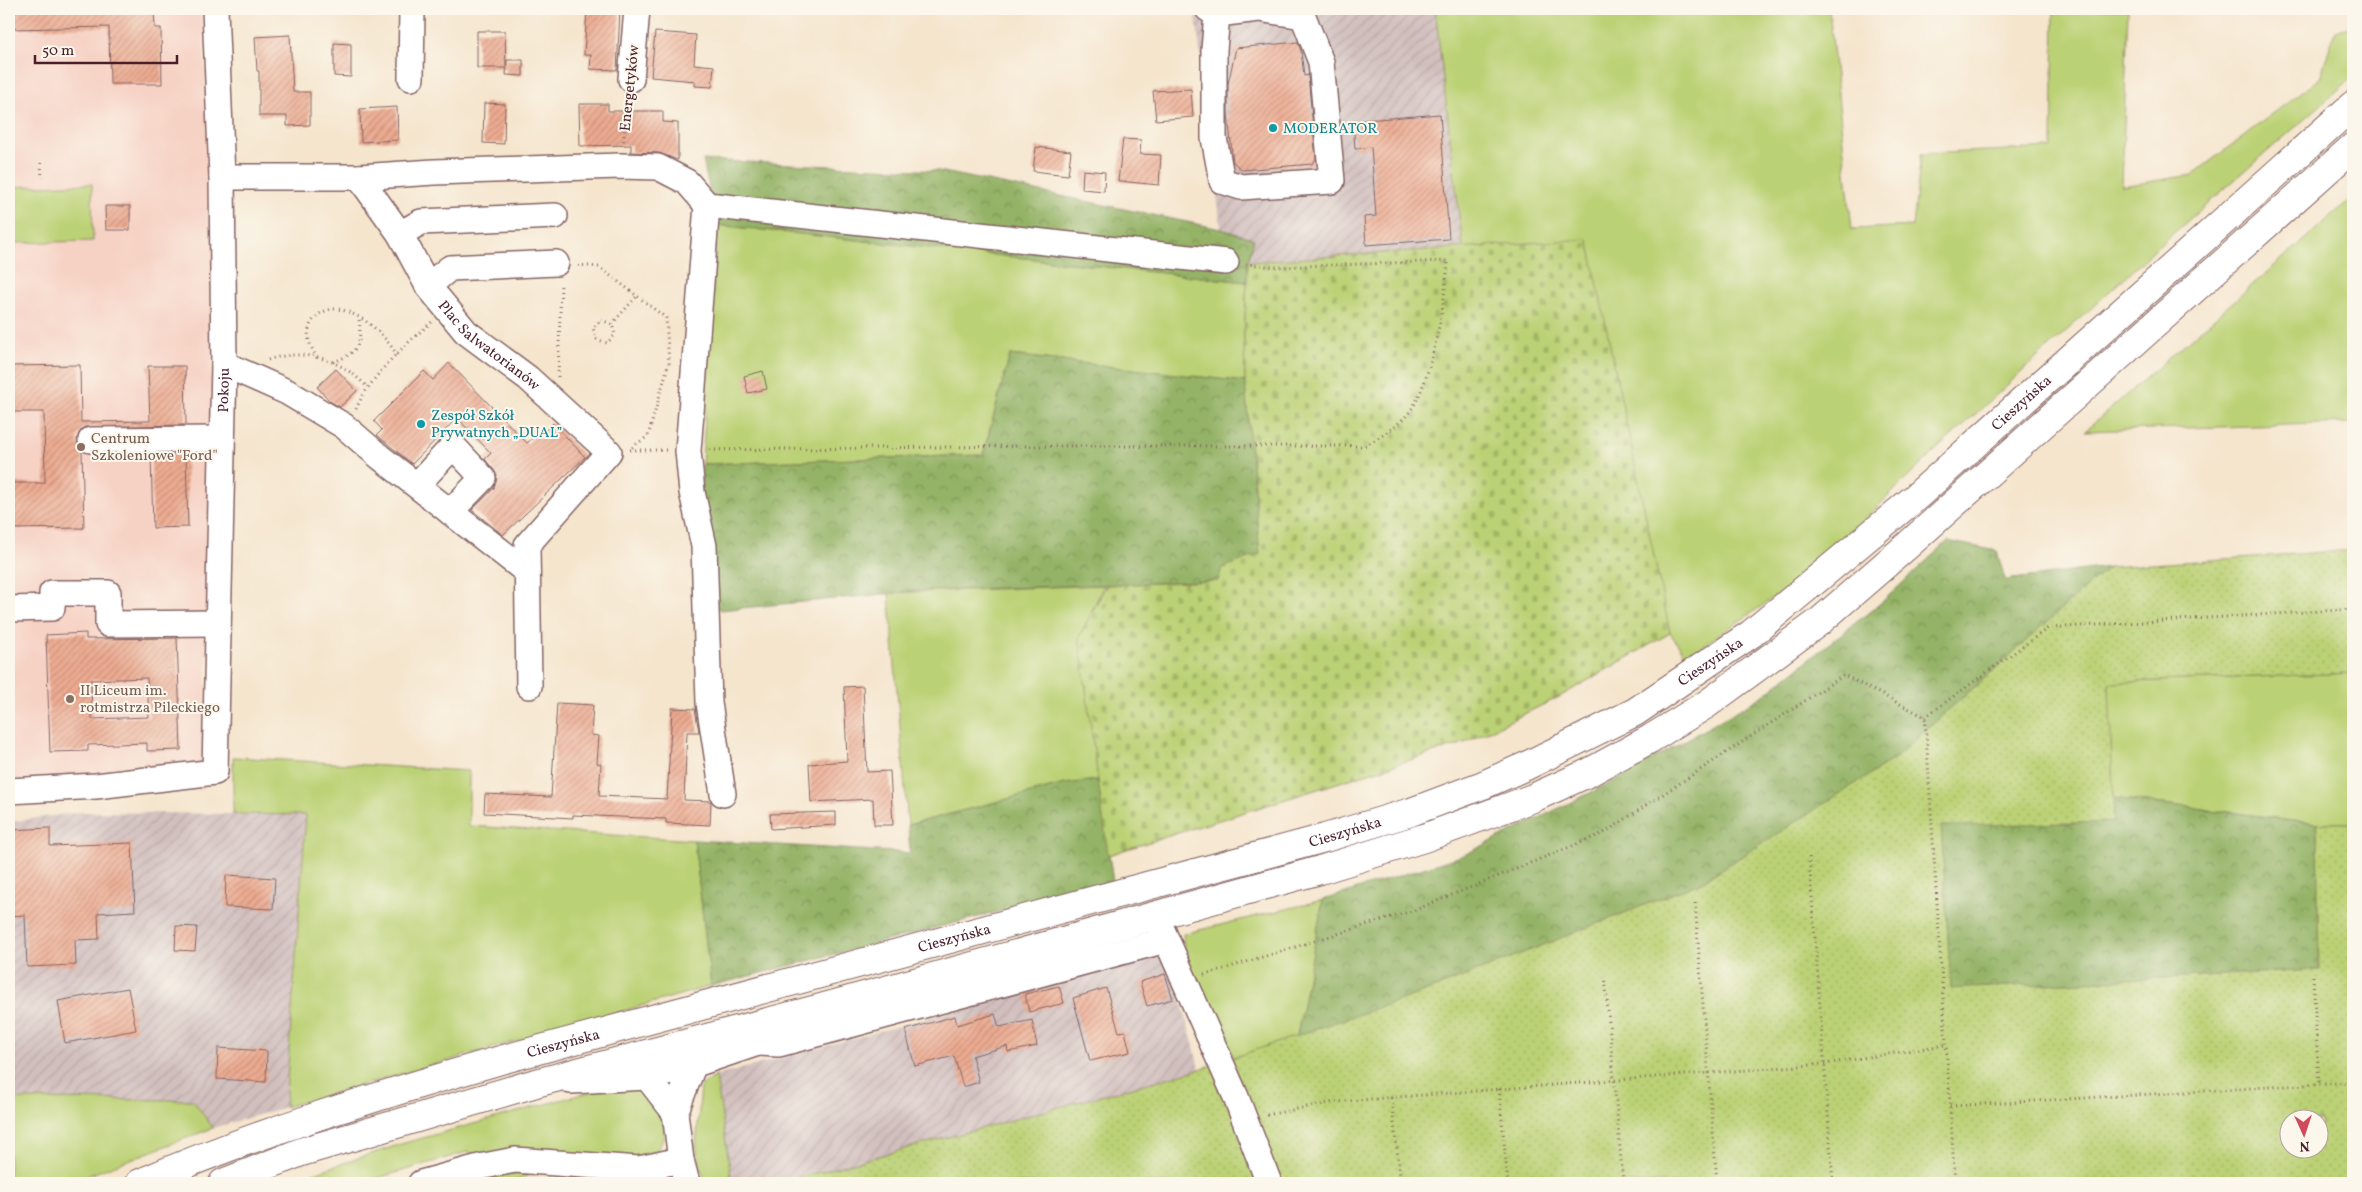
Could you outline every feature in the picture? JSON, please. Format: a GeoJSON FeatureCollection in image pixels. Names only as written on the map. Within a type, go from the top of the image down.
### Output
{"type":"FeatureCollection","features":[{"type":"Feature","properties":{"kind":"main road","name":"Cieszyńska"},"geometry":{"type":"LineString","coordinates":[[140,1183],[188,1162],[291,1124],[394,1091],[513,1056],[1324,838],[1411,812],[1483,785],[1534,762],[1635,712],[1751,634],[1930,484],[2353,105]]}},
{"type":"Feature","properties":{"kind":"main road","name":"Cieszyńska"},"geometry":{"type":"LineString","coordinates":[[223,1183],[301,1152],[536,1083],[817,1009],[1320,870],[1424,838],[1533,798],[1596,768],[1650,739],[1707,704],[1826,616],[2353,147]]}},
{"type":"Feature","properties":{"kind":"street","name":"Pokoju"},"geometry":{"type":"LineString","coordinates":[[9,791],[96,786],[215,772],[224,364],[222,177],[215,9]]}},
{"type":"Feature","properties":{"kind":"street"},"geometry":{"type":"LineString","coordinates":[[411,78],[412,9]]}},
{"type":"Feature","properties":{"kind":"street","name":"Energetyków"},"geometry":{"type":"LineString","coordinates":[[631,79],[637,9]]}},
{"type":"Feature","properties":{"kind":"street"},"geometry":{"type":"LineString","coordinates":[[1259,9],[1303,16],[1320,62],[1332,181],[1241,187],[1222,181],[1214,138],[1212,11],[1259,9]]}},
{"type":"Feature","properties":{"kind":"street"},"geometry":{"type":"LineString","coordinates":[[222,177],[359,176],[620,166],[658,167],[687,182],[707,205],[1226,262]]}},
{"type":"Feature","properties":{"kind":"street","name":"Plac Salwatorianów"},"geometry":{"type":"LineString","coordinates":[[359,176],[400,234],[428,286],[466,332],[528,378],[557,405],[619,451]]}},
{"type":"Feature","properties":{"kind":"street"},"geometry":{"type":"LineString","coordinates":[[707,205],[688,450],[692,492],[704,546],[708,704],[723,794]]}},
{"type":"Feature","properties":{"kind":"street"},"geometry":{"type":"LineString","coordinates":[[400,234],[421,222],[555,216]]}},
{"type":"Feature","properties":{"kind":"street"},"geometry":{"type":"LineString","coordinates":[[428,286],[450,268],[563,270]]}},
{"type":"Feature","properties":{"kind":"street"},"geometry":{"type":"LineString","coordinates":[[224,364],[287,392],[348,430],[416,486],[527,572]]}},
{"type":"Feature","properties":{"kind":"street"},"geometry":{"type":"LineString","coordinates":[[91,440],[222,439]]}},
{"type":"Feature","properties":{"kind":"street"},"geometry":{"type":"LineString","coordinates":[[416,486],[452,446],[483,478],[450,512]]}},
{"type":"Feature","properties":{"kind":"street"},"geometry":{"type":"LineString","coordinates":[[529,686],[527,545],[619,451]]}},
{"type":"Feature","properties":{"kind":"street"},"geometry":{"type":"LineString","coordinates":[[9,609],[52,608],[52,593],[108,593],[108,624],[218,623]]}},
{"type":"Feature","properties":{"kind":"street"},"geometry":{"type":"LineString","coordinates":[[1156,915],[1249,1130],[1269,1183]]}},
{"type":"Feature","properties":{"kind":"street"},"geometry":{"type":"LineString","coordinates":[[758,1043],[779,1044],[1166,940]]}},
{"type":"Feature","properties":{"kind":"street"},"geometry":{"type":"LineString","coordinates":[[536,1083],[647,1077],[758,1043],[817,1009]]}},
{"type":"Feature","properties":{"kind":"street"},"geometry":{"type":"LineString","coordinates":[[687,1183],[681,1160],[675,1113],[694,1064]]}},
{"type":"Feature","properties":{"kind":"street"},"geometry":{"type":"LineString","coordinates":[[647,1077],[675,1113]]}},
{"type":"Feature","properties":{"kind":"street"},"geometry":{"type":"LineString","coordinates":[[420,1183],[479,1167],[514,1160],[639,1169],[681,1160]]}},
{"type":"Feature","properties":{"kind":"path","name":"Energetyków"},"geometry":{"type":"LineString","coordinates":[[620,166],[631,79]]}},
{"type":"Feature","properties":{"kind":"path"},"geometry":{"type":"LineString","coordinates":[[41,163],[42,178]]}},
{"type":"Feature","properties":{"kind":"path"},"geometry":{"type":"LineString","coordinates":[[619,451],[1022,446],[1364,446],[1384,434],[1408,414],[1423,386],[1434,346],[1446,294],[1448,261],[1277,267],[1226,262]]}},
{"type":"Feature","properties":{"kind":"path"},"geometry":{"type":"LineString","coordinates":[[557,405],[563,270],[599,267],[666,318],[669,363],[648,436],[619,451]]}},
{"type":"Feature","properties":{"kind":"path"},"geometry":{"type":"LineString","coordinates":[[612,324],[637,296]]}},
{"type":"Feature","properties":{"kind":"path"},"geometry":{"type":"LineString","coordinates":[[317,358],[309,340],[308,332],[317,315],[328,309],[341,310],[359,318],[378,331],[397,355]]}},
{"type":"Feature","properties":{"kind":"path"},"geometry":{"type":"LineString","coordinates":[[348,430],[367,387],[424,329],[448,309]]}},
{"type":"Feature","properties":{"kind":"path"},"geometry":{"type":"LineString","coordinates":[[333,362],[352,354],[357,349],[361,331],[359,318]]}},
{"type":"Feature","properties":{"kind":"path"},"geometry":{"type":"LineString","coordinates":[[601,320],[612,324],[615,335],[607,343],[596,339],[593,328],[601,320]]}},
{"type":"Feature","properties":{"kind":"path"},"geometry":{"type":"LineString","coordinates":[[264,362],[289,355],[317,358],[333,362],[356,375],[367,387]]}},
{"type":"Feature","properties":{"kind":"path"},"geometry":{"type":"LineString","coordinates":[[1925,717],[2048,628],[2353,609]]}},
{"type":"Feature","properties":{"kind":"path"},"geometry":{"type":"LineString","coordinates":[[1184,981],[1415,910],[1604,833],[1844,675],[1925,717]]}},
{"type":"Feature","properties":{"kind":"path"},"geometry":{"type":"LineString","coordinates":[[1925,717],[1955,1183]]}},
{"type":"Feature","properties":{"kind":"path"},"geometry":{"type":"LineString","coordinates":[[1809,857],[1833,1183]]}},
{"type":"Feature","properties":{"kind":"path"},"geometry":{"type":"LineString","coordinates":[[1695,904],[1718,1183]]}},
{"type":"Feature","properties":{"kind":"path"},"geometry":{"type":"LineString","coordinates":[[1605,976],[1624,1183]]}},
{"type":"Feature","properties":{"kind":"path"},"geometry":{"type":"LineString","coordinates":[[2314,976],[2319,1084]]}},
{"type":"Feature","properties":{"kind":"path"},"geometry":{"type":"LineString","coordinates":[[1249,1130],[1266,1115],[1333,1102],[1824,1064],[1946,1045]]}},
{"type":"Feature","properties":{"kind":"path"},"geometry":{"type":"LineString","coordinates":[[1950,1106],[2353,1082]]}},
{"type":"Feature","properties":{"kind":"path"},"geometry":{"type":"LineString","coordinates":[[1499,1089],[1508,1183]]}},
{"type":"Feature","properties":{"kind":"path"},"geometry":{"type":"LineString","coordinates":[[1391,1098],[1401,1183]]}},
{"type":"Feature","properties":{"kind":"shaded area"},"geometry":{"type":"Polygon","coordinates":[[[9,9],[201,9],[215,221],[204,790],[9,795],[9,9]]]}},
{"type":"Feature","properties":{"kind":"shaded area"},"geometry":{"type":"Polygon","coordinates":[[[1195,9],[1435,9],[1463,248],[1248,262],[1254,239],[1221,229],[1195,9]]]}},
{"type":"Feature","properties":{"kind":"shaded area"},"geometry":{"type":"Polygon","coordinates":[[[80,812],[306,815],[285,1107],[213,1128],[193,1100],[9,1101],[9,822],[80,812]]]}},
{"type":"Feature","properties":{"kind":"shaded area"},"geometry":{"type":"Polygon","coordinates":[[[1168,952],[1200,1069],[779,1183],[732,1183],[716,1076],[1168,952]]]}},
{"type":"Feature","properties":{"kind":"green space"},"geometry":{"type":"Polygon","coordinates":[[[1435,9],[1829,9],[1852,229],[1913,226],[1921,154],[2052,148],[2054,9],[2128,9],[2122,186],[2192,175],[2320,78],[2335,31],[2353,26],[2353,77],[2168,238],[1935,451],[1807,575],[1687,657],[1670,633],[1559,697],[1464,743],[1108,855],[1098,780],[1065,784],[908,825],[889,593],[1104,585],[1091,613],[1106,585],[1218,581],[1222,568],[1260,554],[1462,282],[1463,248],[1435,9]]]}},
{"type":"Feature","properties":{"kind":"green space"},"geometry":{"type":"Polygon","coordinates":[[[703,160],[939,171],[1221,229],[1254,239],[1248,262],[1247,282],[717,225],[703,160]]]}},
{"type":"Feature","properties":{"kind":"green space"},"geometry":{"type":"Polygon","coordinates":[[[92,184],[93,241],[9,243],[9,187],[92,184]]]}},
{"type":"Feature","properties":{"kind":"green space"},"geometry":{"type":"Polygon","coordinates":[[[2353,197],[2353,423],[2085,431],[2353,197]]]}},
{"type":"Feature","properties":{"kind":"green space"},"geometry":{"type":"Polygon","coordinates":[[[717,225],[1247,282],[1244,336],[1245,382],[1010,355],[983,455],[702,464],[717,225]]]}},
{"type":"Feature","properties":{"kind":"green space"},"geometry":{"type":"Polygon","coordinates":[[[1588,239],[1670,633],[1559,697],[1464,743],[1108,855],[1079,637],[1106,585],[1218,581],[1222,568],[1260,554],[1245,382],[1244,336],[1248,262],[1588,239]]]}},
{"type":"Feature","properties":{"kind":"green space"},"geometry":{"type":"Polygon","coordinates":[[[1010,355],[1245,382],[1260,554],[1222,568],[1218,581],[915,591],[721,610],[697,590],[702,464],[983,455],[1010,355]]]}},
{"type":"Feature","properties":{"kind":"green space"},"geometry":{"type":"Polygon","coordinates":[[[1948,541],[1997,551],[2005,580],[2109,567],[1894,759],[1700,883],[1430,990],[1297,1036],[1323,900],[1464,855],[1616,780],[1761,697],[1882,602],[1948,541]]]}},
{"type":"Feature","properties":{"kind":"green space"},"geometry":{"type":"Polygon","coordinates":[[[2353,550],[2353,673],[2109,683],[2114,822],[1941,826],[1951,989],[2319,970],[2317,823],[2353,823],[2353,1183],[779,1183],[1200,1069],[1430,990],[1700,883],[1894,759],[2109,567],[2353,550]]]}},
{"type":"Feature","properties":{"kind":"green space"},"geometry":{"type":"Polygon","coordinates":[[[2353,673],[2353,823],[2317,823],[2113,798],[2108,683],[2353,673]]]}},
{"type":"Feature","properties":{"kind":"green space"},"geometry":{"type":"Polygon","coordinates":[[[233,757],[469,771],[469,826],[694,840],[711,986],[285,1107],[306,815],[233,814],[233,757]]]}},
{"type":"Feature","properties":{"kind":"green space"},"geometry":{"type":"Polygon","coordinates":[[[1098,780],[1113,882],[711,986],[694,840],[910,853],[908,825],[1065,784],[1098,780]]]}},
{"type":"Feature","properties":{"kind":"green space"},"geometry":{"type":"Polygon","coordinates":[[[2113,798],[2317,823],[2319,970],[1951,989],[1941,825],[2113,822],[2113,798]]]}},
{"type":"Feature","properties":{"kind":"green space"},"geometry":{"type":"Polygon","coordinates":[[[1323,900],[1297,1036],[1234,1058],[1184,953],[1183,934],[1323,900]]]}},
{"type":"Feature","properties":{"kind":"green space"},"geometry":{"type":"Polygon","coordinates":[[[716,1076],[732,1183],[705,1183],[696,1147],[701,1086],[716,1076]]]}},
{"type":"Feature","properties":{"kind":"green space"},"geometry":{"type":"Polygon","coordinates":[[[618,1084],[635,1087],[646,1094],[662,1118],[664,1126],[663,1140],[654,1153],[646,1159],[482,1157],[467,1152],[361,1183],[284,1183],[401,1144],[618,1084]]]}},
{"type":"Feature","properties":{"kind":"green space"},"geometry":{"type":"Polygon","coordinates":[[[15,1099],[193,1100],[213,1128],[68,1183],[9,1183],[9,1101],[15,1099]]]}},
{"type":"Feature","properties":{"kind":"green space"},"geometry":{"type":"Polygon","coordinates":[[[519,1172],[528,1175],[513,1183],[461,1183],[519,1172]]]}},
{"type":"Feature","properties":{"kind":"green space"},"geometry":{"type":"Polygon","coordinates":[[[585,1175],[628,1183],[540,1183],[557,1178],[585,1175]]]}},
{"type":"Feature","properties":{"kind":"building"},"geometry":{"type":"Polygon","coordinates":[[[9,9],[154,9],[155,28],[161,28],[162,84],[110,84],[109,27],[9,29],[9,9]]]}},
{"type":"Feature","properties":{"kind":"building"},"geometry":{"type":"Polygon","coordinates":[[[587,9],[620,9],[617,70],[590,69],[591,55],[584,55],[587,9]]]}},
{"type":"Feature","properties":{"kind":"building"},"geometry":{"type":"Polygon","coordinates":[[[477,31],[505,31],[506,68],[477,68],[477,31]]]}},
{"type":"Feature","properties":{"kind":"building"},"geometry":{"type":"Polygon","coordinates":[[[655,32],[696,35],[694,64],[714,66],[712,87],[695,86],[695,81],[651,77],[655,32]]]}},
{"type":"Feature","properties":{"kind":"building"},"geometry":{"type":"Polygon","coordinates":[[[290,35],[293,92],[310,92],[310,125],[287,126],[287,116],[259,116],[259,71],[257,71],[255,37],[290,35]]]}},
{"type":"Feature","properties":{"kind":"building","name":"MODERATOR"},"geometry":{"type":"Polygon","coordinates":[[[1298,42],[1304,76],[1308,75],[1316,159],[1312,164],[1242,170],[1233,162],[1228,114],[1228,84],[1236,48],[1298,42]]]}},
{"type":"Feature","properties":{"kind":"building"},"geometry":{"type":"Polygon","coordinates":[[[334,43],[351,44],[351,77],[334,76],[334,43]]]}},
{"type":"Feature","properties":{"kind":"building"},"geometry":{"type":"Polygon","coordinates":[[[507,60],[523,60],[523,76],[506,75],[507,60]]]}},
{"type":"Feature","properties":{"kind":"building"},"geometry":{"type":"Polygon","coordinates":[[[1191,89],[1193,117],[1156,120],[1153,91],[1191,89]]]}},
{"type":"Feature","properties":{"kind":"building"},"geometry":{"type":"Polygon","coordinates":[[[484,103],[505,104],[504,144],[483,143],[484,103]]]}},
{"type":"Feature","properties":{"kind":"building"},"geometry":{"type":"Polygon","coordinates":[[[579,104],[608,104],[608,111],[663,111],[663,122],[678,123],[678,160],[659,153],[631,152],[631,145],[580,146],[579,104]]]}},
{"type":"Feature","properties":{"kind":"building"},"geometry":{"type":"Polygon","coordinates":[[[397,107],[398,140],[361,142],[360,109],[397,107]]]}},
{"type":"Feature","properties":{"kind":"building"},"geometry":{"type":"Polygon","coordinates":[[[1440,114],[1449,239],[1366,245],[1364,217],[1376,216],[1371,147],[1355,149],[1353,121],[1440,114]]]}},
{"type":"Feature","properties":{"kind":"building"},"geometry":{"type":"Polygon","coordinates":[[[1123,139],[1141,140],[1140,154],[1161,155],[1159,185],[1118,181],[1123,139]]]}},
{"type":"Feature","properties":{"kind":"building"},"geometry":{"type":"Polygon","coordinates":[[[1036,147],[1071,151],[1068,175],[1033,171],[1036,147]]]}},
{"type":"Feature","properties":{"kind":"building"},"geometry":{"type":"Polygon","coordinates":[[[1083,170],[1105,172],[1104,191],[1082,189],[1083,170]]]}},
{"type":"Feature","properties":{"kind":"building"},"geometry":{"type":"Polygon","coordinates":[[[105,206],[130,206],[130,230],[106,230],[105,206]]]}},
{"type":"Feature","properties":{"kind":"building"},"geometry":{"type":"Polygon","coordinates":[[[449,363],[527,443],[540,431],[542,434],[553,423],[585,457],[503,535],[472,510],[494,488],[497,475],[485,459],[491,453],[457,418],[412,464],[377,435],[382,430],[374,421],[424,371],[433,380],[449,363]]]}},
{"type":"Feature","properties":{"kind":"building","name":"Centrum Szkoleniowe \"Ford\""},"geometry":{"type":"Polygon","coordinates":[[[80,365],[81,422],[150,421],[148,366],[185,366],[186,425],[84,427],[79,433],[77,440],[82,451],[84,528],[9,529],[9,483],[45,483],[44,412],[9,412],[9,366],[80,365]]]}},
{"type":"Feature","properties":{"kind":"building"},"geometry":{"type":"Polygon","coordinates":[[[336,369],[357,391],[340,407],[331,402],[317,387],[336,369]]]}},
{"type":"Feature","properties":{"kind":"building"},"geometry":{"type":"Polygon","coordinates":[[[763,371],[767,389],[748,393],[744,376],[763,371]]]}},
{"type":"Feature","properties":{"kind":"building"},"geometry":{"type":"Polygon","coordinates":[[[151,454],[186,454],[188,527],[153,528],[151,454]]]}},
{"type":"Feature","properties":{"kind":"building","name":"II Liceum im. rotmistrza Pileckiego"},"geometry":{"type":"Polygon","coordinates":[[[86,633],[86,639],[177,638],[181,750],[147,751],[147,743],[88,745],[88,751],[50,752],[46,635],[86,633]],[[147,678],[91,680],[92,719],[149,717],[147,678]]]}},
{"type":"Feature","properties":{"kind":"building"},"geometry":{"type":"Polygon","coordinates":[[[863,686],[867,772],[890,771],[893,825],[874,825],[873,799],[811,802],[809,764],[847,761],[844,687],[863,686]]]}},
{"type":"Feature","properties":{"kind":"building"},"geometry":{"type":"Polygon","coordinates":[[[557,703],[593,705],[591,735],[599,736],[597,763],[601,764],[599,796],[667,799],[672,708],[695,709],[699,732],[687,732],[684,800],[711,801],[710,825],[666,823],[666,819],[573,815],[573,818],[484,813],[485,794],[551,797],[557,703]]]}},
{"type":"Feature","properties":{"kind":"building"},"geometry":{"type":"Polygon","coordinates":[[[836,812],[836,825],[771,829],[770,814],[836,812]]]}},
{"type":"Feature","properties":{"kind":"building"},"geometry":{"type":"Polygon","coordinates":[[[50,828],[50,846],[132,843],[135,911],[98,913],[99,939],[75,940],[76,965],[27,967],[25,915],[9,916],[9,830],[50,828]]]}},
{"type":"Feature","properties":{"kind":"building"},"geometry":{"type":"Polygon","coordinates":[[[226,875],[275,878],[273,909],[225,907],[226,875]]]}},
{"type":"Feature","properties":{"kind":"building"},"geometry":{"type":"Polygon","coordinates":[[[176,926],[197,927],[195,951],[175,950],[176,926]]]}},
{"type":"Feature","properties":{"kind":"building"},"geometry":{"type":"Polygon","coordinates":[[[1165,974],[1173,999],[1147,1006],[1140,982],[1165,974]]]}},
{"type":"Feature","properties":{"kind":"building"},"geometry":{"type":"Polygon","coordinates":[[[1059,986],[1064,1003],[1029,1012],[1025,994],[1059,986]]]}},
{"type":"Feature","properties":{"kind":"building"},"geometry":{"type":"Polygon","coordinates":[[[128,988],[136,1030],[65,1043],[58,1001],[128,988]]]}},
{"type":"Feature","properties":{"kind":"building"},"geometry":{"type":"Polygon","coordinates":[[[1106,988],[1119,1032],[1125,1031],[1130,1052],[1090,1061],[1073,998],[1106,988]]]}},
{"type":"Feature","properties":{"kind":"building"},"geometry":{"type":"Polygon","coordinates":[[[995,1014],[999,1027],[1032,1020],[1037,1046],[1008,1052],[1007,1046],[972,1056],[979,1082],[963,1087],[954,1056],[915,1066],[905,1030],[955,1016],[957,1025],[995,1014]]]}},
{"type":"Feature","properties":{"kind":"building"},"geometry":{"type":"Polygon","coordinates":[[[218,1048],[267,1051],[266,1082],[217,1079],[218,1048]]]}},
{"type":"Feature","properties":{"kind":"place","name":"MODERATOR"},"geometry":{"type":"Point","coordinates":[1273,128]}},
{"type":"Feature","properties":{"kind":"place","name":"Zespół Szkół Prywatnych „DUAL”"},"geometry":{"type":"Point","coordinates":[421,424]}},
{"type":"Feature","properties":{"kind":"place","name":"Centrum Szkoleniowe \"Ford\""},"geometry":{"type":"Point","coordinates":[81,447]}},
{"type":"Feature","properties":{"kind":"place","name":"II Liceum im. rotmistrza Pileckiego"},"geometry":{"type":"Point","coordinates":[70,699]}}]}
